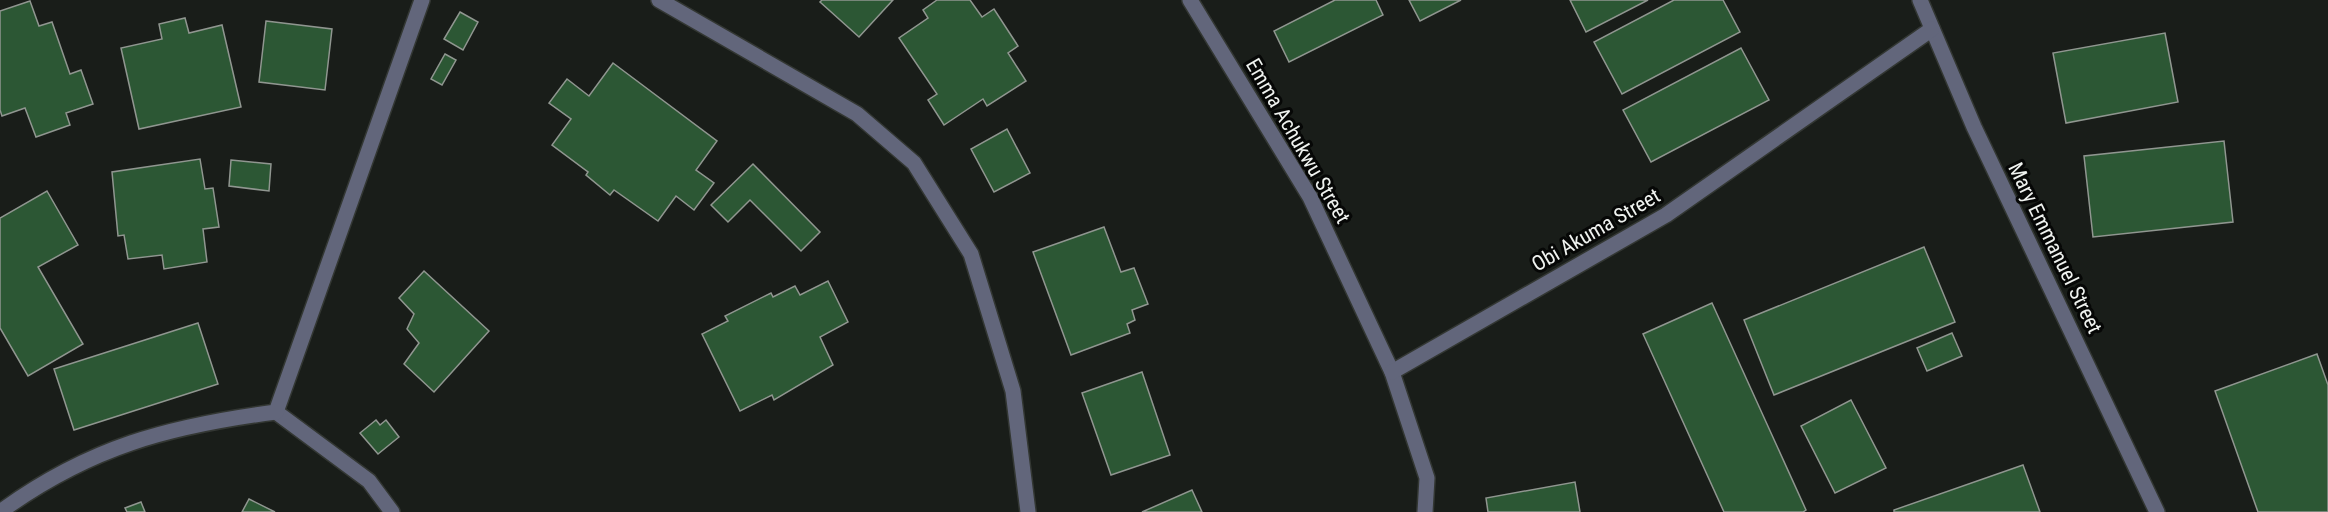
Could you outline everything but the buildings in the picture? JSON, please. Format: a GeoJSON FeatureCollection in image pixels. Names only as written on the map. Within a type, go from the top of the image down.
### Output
{"type":"FeatureCollection","features":[{"type":"Feature","properties":{"kind":"street"},"geometry":{"type":"LineString","coordinates":[[276,412],[422,0]]}},
{"type":"Feature","properties":{"kind":"street"},"geometry":{"type":"LineString","coordinates":[[658,0],[857,114],[914,163],[971,254],[1013,391],[1028,512]]}},
{"type":"Feature","properties":{"kind":"street","name":"Emma Achukwu Street"},"geometry":{"type":"LineString","coordinates":[[1190,0],[1310,197],[1392,372]]}},
{"type":"Feature","properties":{"kind":"street","name":"Mary Emmanuel Street"},"geometry":{"type":"LineString","coordinates":[[1920,0],[1974,127],[2157,512]]}},
{"type":"Feature","properties":{"kind":"street","name":"Obi Akuma Street"},"geometry":{"type":"LineString","coordinates":[[1392,372],[1666,215],[1932,29]]}},
{"type":"Feature","properties":{"kind":"street"},"geometry":{"type":"LineString","coordinates":[[1392,372],[1427,478],[1425,512]]}},
{"type":"Feature","properties":{"kind":"street"},"geometry":{"type":"LineString","coordinates":[[0,512],[60,472],[110,449],[161,431],[219,419],[276,412],[369,481],[392,512]]}}]}
